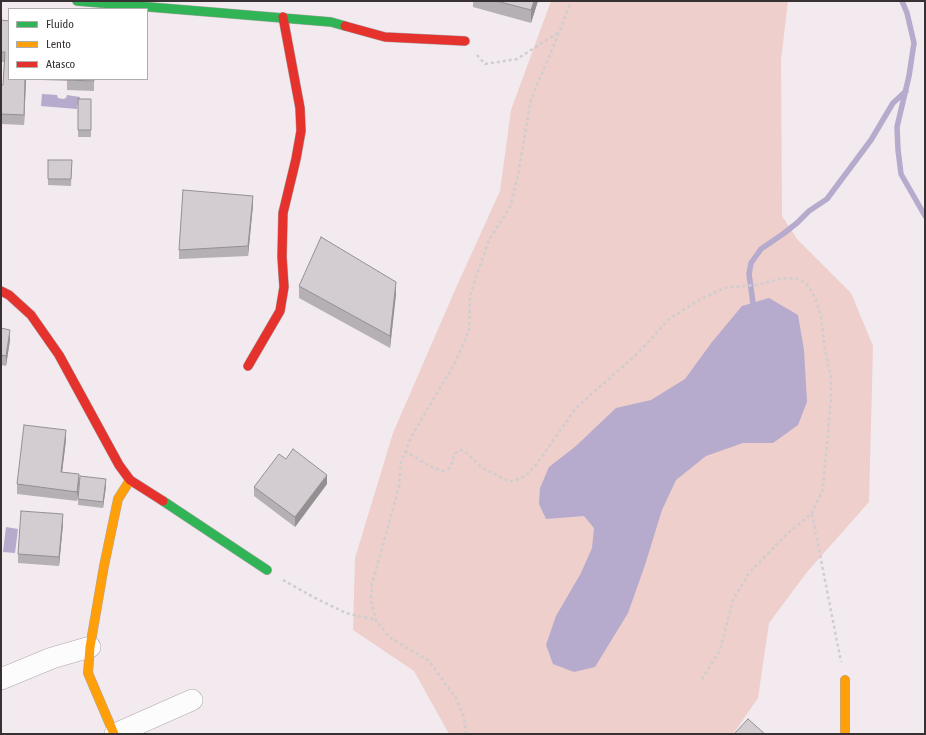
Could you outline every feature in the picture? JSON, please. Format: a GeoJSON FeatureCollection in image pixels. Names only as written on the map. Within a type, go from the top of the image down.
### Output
{"type":"FeatureCollection","features":[{"type":"Feature","properties":{"kind":"street"},"geometry":{"type":"LineString","coordinates":[[77,1],[283,17],[331,22],[385,37],[465,41]]}},
{"type":"Feature","properties":{"kind":"street"},"geometry":{"type":"LineString","coordinates":[[248,366],[280,311],[284,287],[282,258],[283,213],[301,131],[300,108],[283,17]]}},
{"type":"Feature","properties":{"kind":"street"},"geometry":{"type":"LineString","coordinates":[[1,291],[9,295],[31,315],[59,355],[119,465],[130,480],[267,570]]}},
{"type":"Feature","properties":{"kind":"street"},"geometry":{"type":"LineString","coordinates":[[130,480],[118,499],[104,566],[90,647],[88,673],[115,734],[192,700]]}},
{"type":"Feature","properties":{"kind":"street"},"geometry":{"type":"LineString","coordinates":[[1,679],[52,658],[90,647]]}},
{"type":"Feature","properties":{"kind":"street"},"geometry":{"type":"LineString","coordinates":[[845,680],[845,734]]}},
{"type":"Feature","properties":{"kind":"path"},"geometry":{"type":"LineString","coordinates":[[466,734],[464,718],[456,698],[428,661],[389,637],[376,620],[371,601],[372,584],[399,487],[401,463],[411,436],[455,363],[469,331],[470,295],[489,240],[510,207],[518,175],[530,99],[560,32],[571,1]]}},
{"type":"Feature","properties":{"kind":"path"},"geometry":{"type":"LineString","coordinates":[[465,41],[485,64],[517,59],[560,32]]}},
{"type":"Feature","properties":{"kind":"path"},"geometry":{"type":"LineString","coordinates":[[405,452],[433,468],[443,471],[448,469],[452,463],[454,454],[460,450],[468,454],[481,467],[508,481],[514,481],[525,476],[536,465],[576,408],[638,353],[669,319],[699,300],[724,288],[755,285],[785,278],[798,279],[807,284],[821,316],[831,377],[831,398],[823,489],[812,513],[785,536],[749,573],[733,600],[720,650],[702,679]]}},
{"type":"Feature","properties":{"kind":"path"},"geometry":{"type":"LineString","coordinates":[[812,513],[845,680]]}},
{"type":"Feature","properties":{"kind":"path"},"geometry":{"type":"LineString","coordinates":[[267,570],[315,598],[346,612],[376,620]]}},
{"type":"Feature","properties":{"kind":"shaded area"},"geometry":{"type":"Polygon","coordinates":[[[551,1],[788,1],[781,60],[782,216],[797,239],[851,293],[873,346],[869,502],[807,572],[769,623],[758,698],[733,734],[449,734],[414,671],[353,630],[355,558],[393,433],[500,191],[511,110],[551,1]]]}},
{"type":"Feature","properties":{"kind":"shaded area"},"geometry":{"type":"Polygon","coordinates":[[[42,94],[57,95],[58,98],[63,99],[66,98],[67,95],[80,97],[80,104],[77,105],[77,109],[41,106],[42,94]]]}},
{"type":"Feature","properties":{"kind":"shaded area"},"geometry":{"type":"Polygon","coordinates":[[[769,298],[798,315],[804,350],[807,402],[798,425],[773,443],[743,443],[706,456],[676,480],[662,510],[628,613],[595,667],[574,672],[553,664],[546,645],[556,616],[581,573],[592,548],[594,528],[584,516],[546,519],[539,504],[540,488],[549,467],[576,446],[616,408],[651,400],[685,379],[712,342],[742,306],[769,298]]]}},
{"type":"Feature","properties":{"kind":"shaded area"},"geometry":{"type":"Polygon","coordinates":[[[6,527],[18,529],[15,553],[3,552],[6,527]]]}},
{"type":"Feature","properties":{"kind":"building"},"geometry":{"type":"Polygon","coordinates":[[[496,1],[534,1],[531,10],[496,1]]]}},
{"type":"Feature","properties":{"kind":"building"},"geometry":{"type":"Polygon","coordinates":[[[1,20],[8,21],[8,80],[25,80],[24,115],[1,114],[1,85],[3,85],[5,52],[1,52],[1,20]]]}},
{"type":"Feature","properties":{"kind":"building"},"geometry":{"type":"Polygon","coordinates":[[[67,80],[94,80],[94,81],[67,80]]]}},
{"type":"Feature","properties":{"kind":"building"},"geometry":{"type":"Polygon","coordinates":[[[78,99],[91,99],[91,130],[78,130],[78,99]]]}},
{"type":"Feature","properties":{"kind":"building"},"geometry":{"type":"Polygon","coordinates":[[[48,160],[72,160],[71,179],[48,179],[48,160]]]}},
{"type":"Feature","properties":{"kind":"building"},"geometry":{"type":"Polygon","coordinates":[[[183,190],[253,196],[248,246],[179,250],[183,190]]]}},
{"type":"Feature","properties":{"kind":"building"},"geometry":{"type":"Polygon","coordinates":[[[321,237],[396,282],[390,336],[299,286],[321,237]]]}},
{"type":"Feature","properties":{"kind":"building"},"geometry":{"type":"Polygon","coordinates":[[[1,328],[10,330],[6,356],[1,355],[1,328]]]}},
{"type":"Feature","properties":{"kind":"building"},"geometry":{"type":"Polygon","coordinates":[[[24,425],[66,430],[61,472],[79,474],[77,492],[17,484],[24,425]]]}},
{"type":"Feature","properties":{"kind":"building"},"geometry":{"type":"Polygon","coordinates":[[[293,449],[327,475],[295,517],[254,487],[279,454],[286,459],[293,449]]]}},
{"type":"Feature","properties":{"kind":"building"},"geometry":{"type":"Polygon","coordinates":[[[80,476],[106,479],[103,502],[78,499],[80,476]]]}},
{"type":"Feature","properties":{"kind":"building"},"geometry":{"type":"Polygon","coordinates":[[[21,511],[63,514],[59,557],[18,554],[21,511]]]}},
{"type":"Feature","properties":{"kind":"building"},"geometry":{"type":"Polygon","coordinates":[[[748,719],[765,734],[734,734],[748,719]]]}},
{"type":"Feature","properties":{"kind":"waterway"},"geometry":{"type":"LineString","coordinates":[[902,1],[907,13],[914,43],[909,76],[897,127],[898,150],[901,174],[925,216]]}},
{"type":"Feature","properties":{"kind":"waterway"},"geometry":{"type":"LineString","coordinates":[[753,303],[749,274],[751,263],[761,249],[783,234],[809,211],[827,199],[871,140],[893,103],[906,91]]}},
{"type":"Feature","properties":{"kind":"traffic: fast"},"geometry":{"type":"LineString","coordinates":[[77,1],[331,22],[345,26]]}},
{"type":"Feature","properties":{"kind":"traffic: fast"},"geometry":{"type":"LineString","coordinates":[[163,501],[267,570]]}},
{"type":"Feature","properties":{"kind":"traffic: slow"},"geometry":{"type":"LineString","coordinates":[[114,734],[88,673],[90,647],[104,566],[118,499],[130,480]]}},
{"type":"Feature","properties":{"kind":"traffic: slow"},"geometry":{"type":"LineString","coordinates":[[845,680],[845,734]]}},
{"type":"Feature","properties":{"kind":"traffic: jam"},"geometry":{"type":"LineString","coordinates":[[248,366],[280,311],[284,287],[282,257],[283,213],[301,131],[300,108],[283,17]]}},
{"type":"Feature","properties":{"kind":"traffic: jam"},"geometry":{"type":"LineString","coordinates":[[345,26],[385,37],[465,41]]}},
{"type":"Feature","properties":{"kind":"traffic: jam"},"geometry":{"type":"LineString","coordinates":[[1,291],[9,295],[31,315],[59,355],[119,465],[130,480],[163,501]]}}]}
